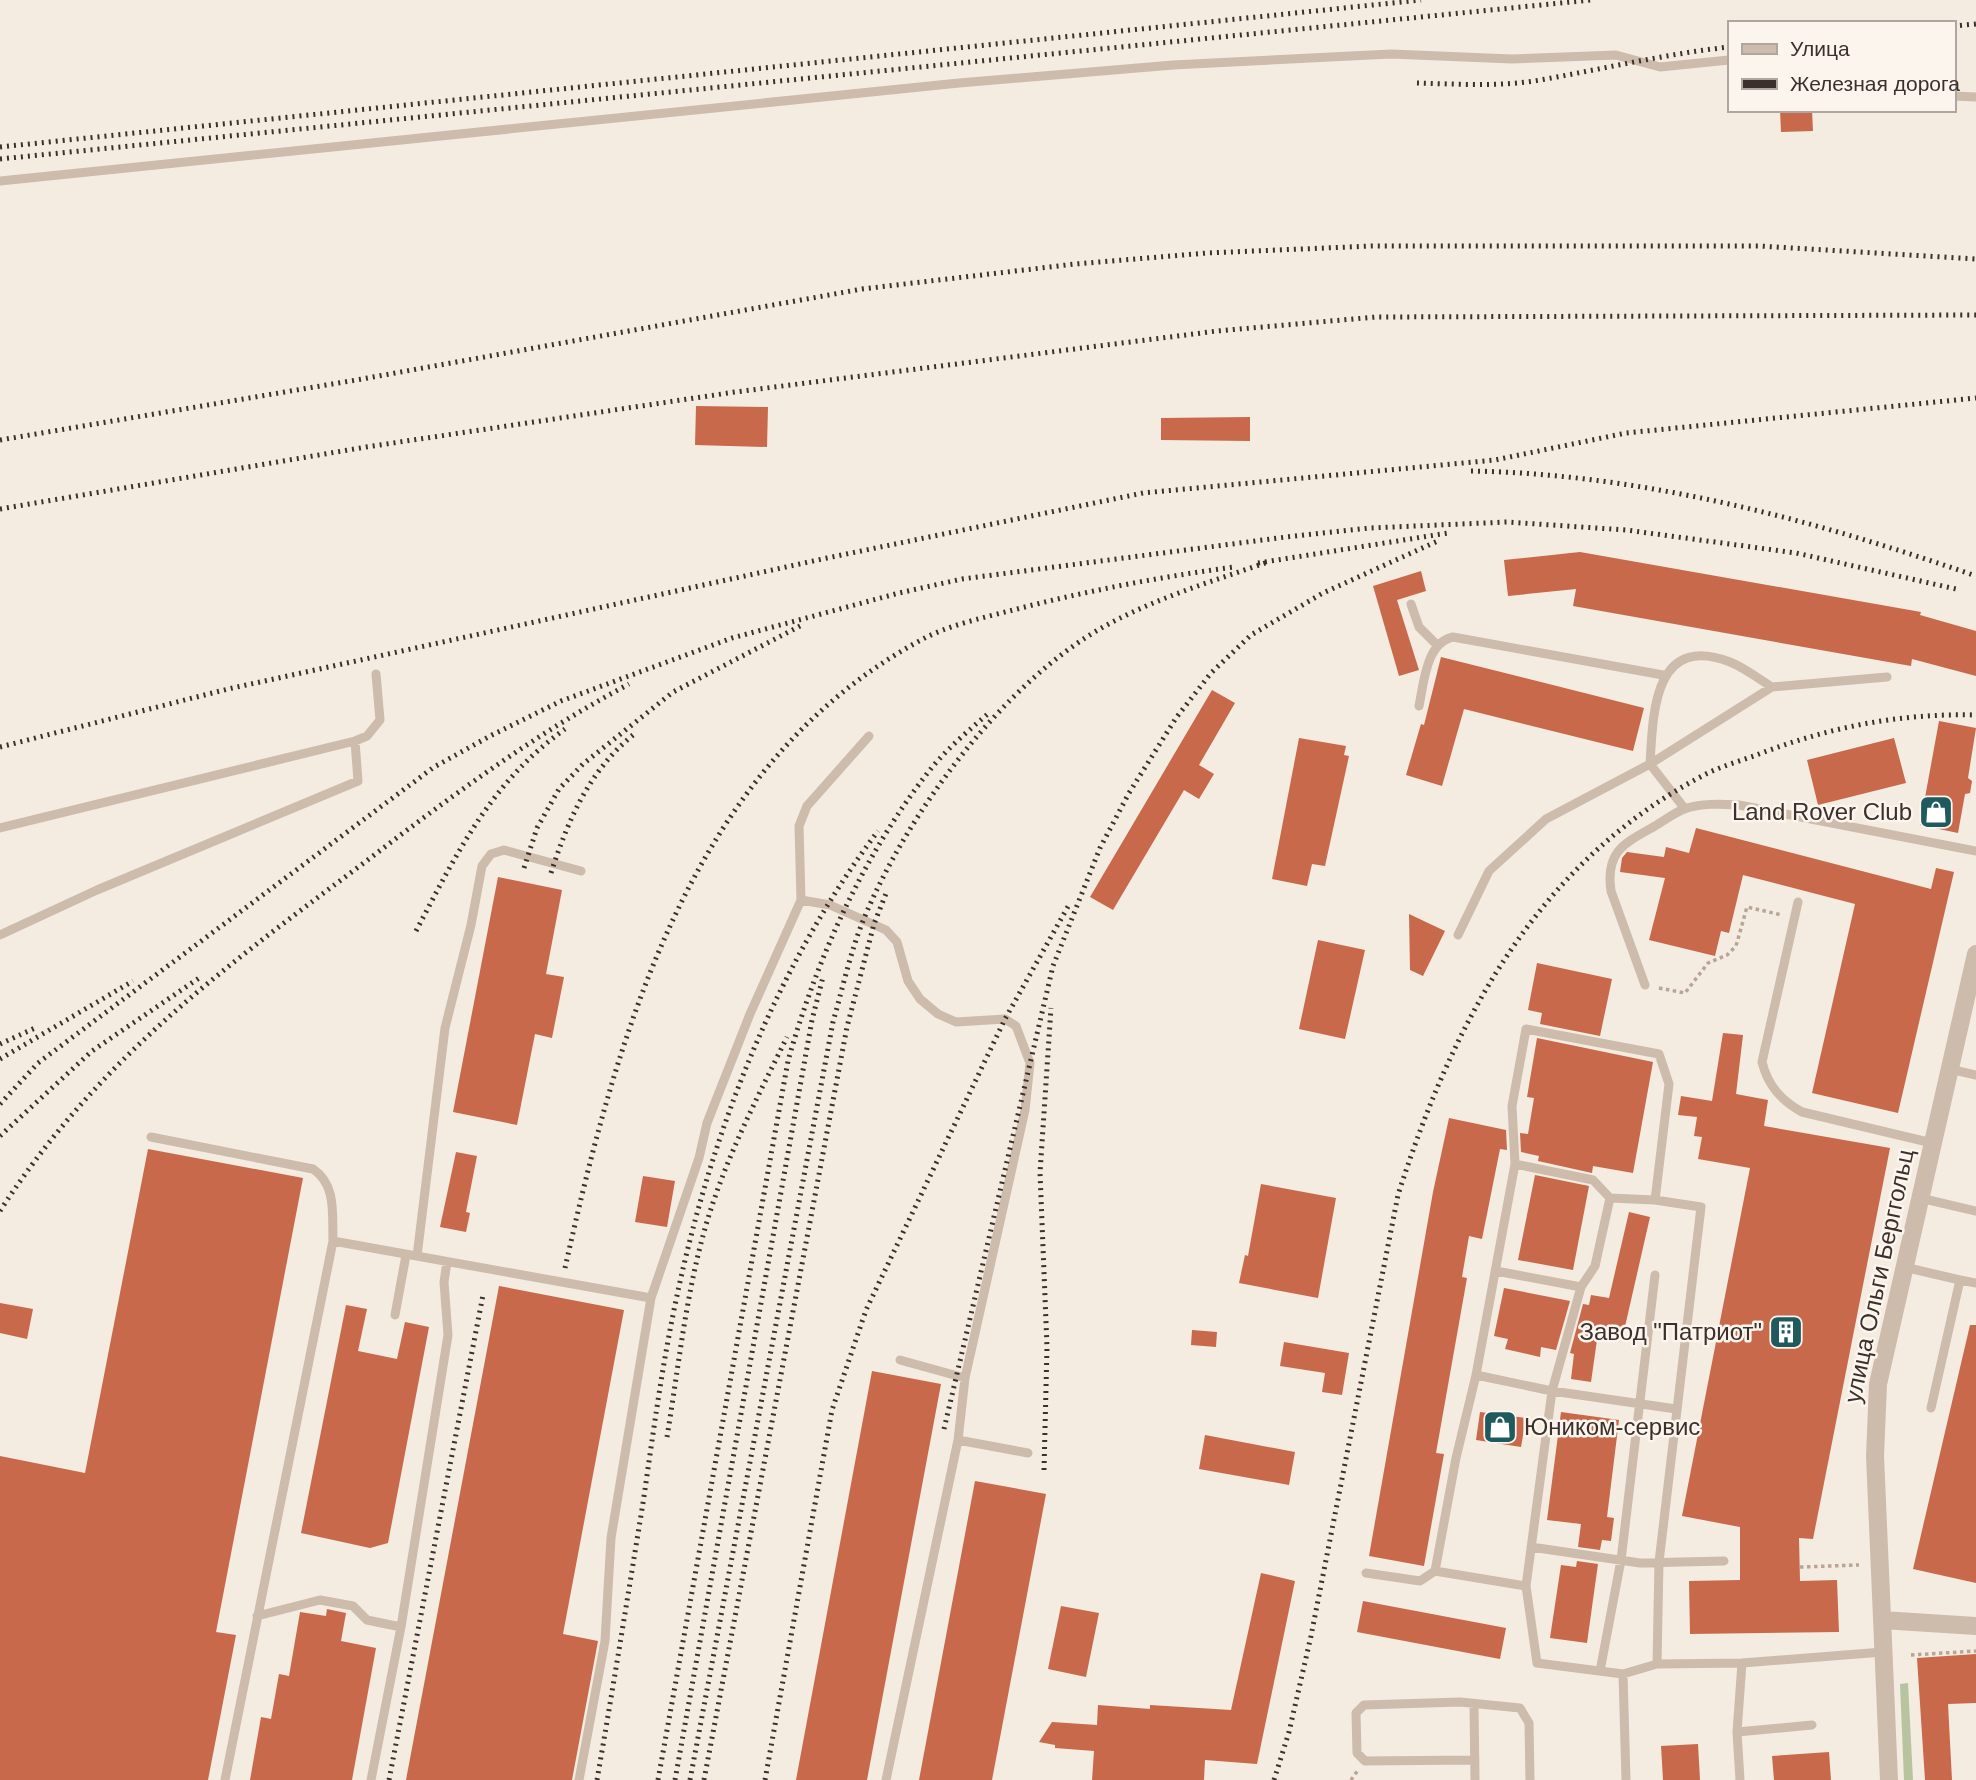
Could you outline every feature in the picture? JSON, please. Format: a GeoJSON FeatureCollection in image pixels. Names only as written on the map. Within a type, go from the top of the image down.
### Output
{"type":"FeatureCollection","features":[{"type":"Feature","properties":{"kind":"street","name":"улица Ольги Берггольц"},"geometry":{"type":"LineString","coordinates":[[1889,1780],[1874,1419],[1878,1384],[1976,954]]}},
{"type":"Feature","properties":{"kind":"street"},"geometry":{"type":"LineString","coordinates":[[1882,1620],[1976,1626]]}},
{"type":"Feature","properties":{"kind":"lane"},"geometry":{"type":"LineString","coordinates":[[0,181],[960,83],[1173,65],[1391,54],[1512,59],[1616,55],[1660,67],[1728,60]]}},
{"type":"Feature","properties":{"kind":"lane"},"geometry":{"type":"LineString","coordinates":[[1955,96],[1976,97]]}},
{"type":"Feature","properties":{"kind":"lane"},"geometry":{"type":"LineString","coordinates":[[1411,604],[1419,627],[1437,645]]}},
{"type":"Feature","properties":{"kind":"lane"},"geometry":{"type":"LineString","coordinates":[[1419,705],[1437,645],[1453,637],[1664,675]]}},
{"type":"Feature","properties":{"kind":"lane"},"geometry":{"type":"LineString","coordinates":[[1685,809],[1650,764],[1652,727],[1664,675],[1677,661],[1697,656],[1729,662],[1772,687]]}},
{"type":"Feature","properties":{"kind":"lane"},"geometry":{"type":"LineString","coordinates":[[0,828],[355,741],[367,736],[380,720],[376,674]]}},
{"type":"Feature","properties":{"kind":"lane"},"geometry":{"type":"LineString","coordinates":[[1458,935],[1489,871],[1515,844],[1546,819],[1650,764],[1772,687],[1887,677]]}},
{"type":"Feature","properties":{"kind":"lane"},"geometry":{"type":"LineString","coordinates":[[579,1780],[606,1641],[611,1538],[650,1298],[699,1158],[707,1123],[750,1014],[801,900],[797,845],[799,826],[807,806],[869,736]]}},
{"type":"Feature","properties":{"kind":"lane"},"geometry":{"type":"LineString","coordinates":[[0,935],[97,890],[358,782],[355,741]]}},
{"type":"Feature","properties":{"kind":"lane"},"geometry":{"type":"LineString","coordinates":[[1645,985],[1611,891],[1609,877],[1612,860],[1620,846],[1685,809],[1712,804],[1739,805],[1976,851]]}},
{"type":"Feature","properties":{"kind":"lane"},"geometry":{"type":"LineString","coordinates":[[417,1256],[445,1028],[471,925],[482,866],[491,854],[504,850],[581,871]]}},
{"type":"Feature","properties":{"kind":"lane"},"geometry":{"type":"LineString","coordinates":[[801,900],[830,905],[886,930],[897,942],[908,981],[920,999],[938,1014],[956,1022],[1005,1019],[1016,1026],[1024,1041],[1030,1063],[1025,1110],[965,1378],[958,1440],[886,1780]]}},
{"type":"Feature","properties":{"kind":"lane"},"geometry":{"type":"LineString","coordinates":[[1798,902],[1762,1062],[1766,1078],[1788,1104],[1802,1112],[1932,1143]]}},
{"type":"Feature","properties":{"kind":"lane"},"geometry":{"type":"LineString","coordinates":[[1435,1571],[1456,1458],[1476,1376],[1515,1164],[1511,1106],[1526,1029],[1659,1054],[1669,1084],[1655,1200]]}},
{"type":"Feature","properties":{"kind":"lane"},"geometry":{"type":"LineString","coordinates":[[1950,1069],[1976,1074]]}},
{"type":"Feature","properties":{"kind":"lane"},"geometry":{"type":"LineString","coordinates":[[151,1137],[313,1168],[325,1176],[331,1191],[333,1241],[225,1780]]}},
{"type":"Feature","properties":{"kind":"lane"},"geometry":{"type":"LineString","coordinates":[[1515,1164],[1593,1180],[1609,1198],[1655,1200],[1701,1207],[1659,1562],[1657,1664]]}},
{"type":"Feature","properties":{"kind":"lane"},"geometry":{"type":"LineString","coordinates":[[1609,1198],[1595,1266],[1581,1287],[1552,1391],[1526,1586],[1537,1663],[1623,1674],[1657,1664],[1742,1662],[1883,1652]]}},
{"type":"Feature","properties":{"kind":"lane"},"geometry":{"type":"LineString","coordinates":[[1920,1198],[1976,1211]]}},
{"type":"Feature","properties":{"kind":"lane"},"geometry":{"type":"LineString","coordinates":[[333,1241],[650,1298]]}},
{"type":"Feature","properties":{"kind":"lane"},"geometry":{"type":"LineString","coordinates":[[395,1315],[406,1255]]}},
{"type":"Feature","properties":{"kind":"lane"},"geometry":{"type":"LineString","coordinates":[[371,1780],[401,1627],[448,1335],[444,1282],[447,1262]]}},
{"type":"Feature","properties":{"kind":"lane"},"geometry":{"type":"LineString","coordinates":[[1904,1267],[1976,1283]]}},
{"type":"Feature","properties":{"kind":"lane"},"geometry":{"type":"LineString","coordinates":[[1496,1271],[1581,1287]]}},
{"type":"Feature","properties":{"kind":"lane"},"geometry":{"type":"LineString","coordinates":[[1600,1671],[1621,1560],[1655,1275]]}},
{"type":"Feature","properties":{"kind":"lane"},"geometry":{"type":"LineString","coordinates":[[1931,1408],[1959,1280]]}},
{"type":"Feature","properties":{"kind":"lane"},"geometry":{"type":"LineString","coordinates":[[900,1360],[965,1378]]}},
{"type":"Feature","properties":{"kind":"lane"},"geometry":{"type":"LineString","coordinates":[[1476,1376],[1552,1391],[1676,1409]]}},
{"type":"Feature","properties":{"kind":"lane"},"geometry":{"type":"LineString","coordinates":[[958,1440],[1028,1453]]}},
{"type":"Feature","properties":{"kind":"lane"},"geometry":{"type":"LineString","coordinates":[[1531,1547],[1621,1560],[1724,1561]]}},
{"type":"Feature","properties":{"kind":"lane"},"geometry":{"type":"LineString","coordinates":[[1366,1573],[1420,1581],[1435,1571],[1526,1586]]}},
{"type":"Feature","properties":{"kind":"lane"},"geometry":{"type":"LineString","coordinates":[[257,1616],[320,1600],[353,1606],[367,1620],[401,1627]]}},
{"type":"Feature","properties":{"kind":"lane"},"geometry":{"type":"LineString","coordinates":[[1740,1780],[1737,1732],[1742,1662]]}},
{"type":"Feature","properties":{"kind":"lane"},"geometry":{"type":"LineString","coordinates":[[1623,1674],[1626,1780]]}},
{"type":"Feature","properties":{"kind":"lane"},"geometry":{"type":"LineString","coordinates":[[1475,1760],[1365,1761],[1357,1753],[1356,1713],[1364,1705],[1460,1702],[1474,1705],[1511,1705],[1526,1714],[1530,1723],[1530,1780]]}},
{"type":"Feature","properties":{"kind":"lane"},"geometry":{"type":"LineString","coordinates":[[1474,1705],[1475,1780]]}},
{"type":"Feature","properties":{"kind":"lane"},"geometry":{"type":"LineString","coordinates":[[1737,1732],[1812,1725]]}},
{"type":"Feature","properties":{"kind":"path"},"geometry":{"type":"LineString","coordinates":[[1645,985],[1685,993],[1708,963],[1727,955],[1736,946],[1746,907],[1794,918]]}},
{"type":"Feature","properties":{"kind":"path"},"geometry":{"type":"LineString","coordinates":[[1800,1567],[1859,1565]]}},
{"type":"Feature","properties":{"kind":"path"},"geometry":{"type":"LineString","coordinates":[[1911,1655],[1976,1651]]}},
{"type":"Feature","properties":{"kind":"green space"},"geometry":{"type":"Polygon","coordinates":[[[1908,1683],[1913,1780],[1904,1780],[1900,1684],[1908,1683]]]}},
{"type":"Feature","properties":{"kind":"building"},"geometry":{"type":"Polygon","coordinates":[[[1780,112],[1812,112],[1813,131],[1781,132],[1780,112]]]}},
{"type":"Feature","properties":{"kind":"building"},"geometry":{"type":"Polygon","coordinates":[[[696,406],[768,407],[767,447],[695,445],[696,406]]]}},
{"type":"Feature","properties":{"kind":"building"},"geometry":{"type":"Polygon","coordinates":[[[1250,417],[1250,441],[1161,440],[1161,418],[1250,417]]]}},
{"type":"Feature","properties":{"kind":"building"},"geometry":{"type":"Polygon","coordinates":[[[1580,552],[1921,612],[1920,615],[1976,631],[1976,676],[1912,659],[1911,666],[1573,606],[1576,589],[1508,596],[1504,560],[1580,552]]]}},
{"type":"Feature","properties":{"kind":"building"},"geometry":{"type":"Polygon","coordinates":[[[1421,571],[1426,591],[1397,600],[1419,670],[1399,676],[1373,586],[1421,571]]]}},
{"type":"Feature","properties":{"kind":"building"},"geometry":{"type":"Polygon","coordinates":[[[1441,657],[1644,708],[1633,751],[1464,709],[1442,786],[1406,775],[1421,724],[1424,725],[1441,657]]]}},
{"type":"Feature","properties":{"kind":"building"},"geometry":{"type":"Polygon","coordinates":[[[1212,690],[1235,703],[1199,765],[1214,774],[1199,799],[1184,790],[1113,910],[1090,897],[1212,690]]]}},
{"type":"Feature","properties":{"kind":"building"},"geometry":{"type":"Polygon","coordinates":[[[1939,721],[1976,728],[1968,778],[1972,781],[1970,793],[1965,794],[1958,833],[1920,825],[1939,721]]]}},
{"type":"Feature","properties":{"kind":"building"},"geometry":{"type":"Polygon","coordinates":[[[1299,738],[1346,746],[1344,755],[1349,756],[1325,866],[1312,864],[1307,886],[1272,879],[1299,738]]]}},
{"type":"Feature","properties":{"kind":"building"},"geometry":{"type":"Polygon","coordinates":[[[1894,738],[1906,783],[1818,805],[1807,760],[1894,738]]]}},
{"type":"Feature","properties":{"kind":"building"},"geometry":{"type":"Polygon","coordinates":[[[1696,828],[1931,889],[1936,868],[1954,872],[1898,1113],[1812,1093],[1855,904],[1743,875],[1729,933],[1721,931],[1715,956],[1649,940],[1665,878],[1620,872],[1622,858],[1627,852],[1664,857],[1666,847],[1689,853],[1696,828]]]}},
{"type":"Feature","properties":{"kind":"building"},"geometry":{"type":"Polygon","coordinates":[[[498,877],[562,890],[546,974],[564,977],[552,1038],[535,1034],[517,1125],[453,1112],[498,877]]]}},
{"type":"Feature","properties":{"kind":"building"},"geometry":{"type":"Polygon","coordinates":[[[1409,914],[1445,931],[1423,976],[1410,970],[1409,914]]]}},
{"type":"Feature","properties":{"kind":"building"},"geometry":{"type":"Polygon","coordinates":[[[1318,940],[1365,950],[1345,1039],[1299,1029],[1318,940]]]}},
{"type":"Feature","properties":{"kind":"building"},"geometry":{"type":"Polygon","coordinates":[[[1537,963],[1612,979],[1600,1036],[1540,1024],[1542,1013],[1528,1010],[1537,963]]]}},
{"type":"Feature","properties":{"kind":"building","name":"Завод \"Патриот\""},"geometry":{"type":"Polygon","coordinates":[[[1723,1033],[1743,1035],[1736,1094],[1768,1100],[1764,1126],[1890,1148],[1813,1539],[1799,1538],[1800,1581],[1837,1580],[1839,1632],[1690,1634],[1689,1581],[1740,1580],[1740,1527],[1682,1516],[1750,1168],[1698,1159],[1702,1137],[1694,1136],[1697,1117],[1678,1115],[1681,1096],[1712,1101],[1723,1033]]]}},
{"type":"Feature","properties":{"kind":"building"},"geometry":{"type":"Polygon","coordinates":[[[1537,1038],[1653,1062],[1633,1173],[1593,1166],[1592,1173],[1538,1161],[1539,1156],[1521,1152],[1520,1133],[1528,1134],[1534,1098],[1527,1097],[1537,1038]]]}},
{"type":"Feature","properties":{"kind":"building"},"geometry":{"type":"Polygon","coordinates":[[[1449,1118],[1506,1130],[1507,1150],[1500,1149],[1482,1239],[1469,1236],[1462,1277],[1467,1278],[1436,1453],[1444,1454],[1424,1566],[1369,1556],[1433,1192],[1449,1118]]]}},
{"type":"Feature","properties":{"kind":"building"},"geometry":{"type":"Polygon","coordinates":[[[148,1149],[303,1178],[216,1632],[236,1635],[208,1780],[0,1780],[0,1456],[85,1473],[148,1149]]]}},
{"type":"Feature","properties":{"kind":"building"},"geometry":{"type":"Polygon","coordinates":[[[456,1152],[477,1156],[466,1212],[470,1213],[466,1232],[440,1227],[456,1152]]]}},
{"type":"Feature","properties":{"kind":"building"},"geometry":{"type":"Polygon","coordinates":[[[1535,1175],[1589,1186],[1573,1270],[1518,1260],[1535,1175]]]}},
{"type":"Feature","properties":{"kind":"building"},"geometry":{"type":"Polygon","coordinates":[[[643,1176],[675,1181],[667,1227],[635,1222],[643,1176]]]}},
{"type":"Feature","properties":{"kind":"building"},"geometry":{"type":"Polygon","coordinates":[[[1261,1184],[1336,1198],[1318,1298],[1239,1283],[1245,1255],[1248,1256],[1261,1184]]]}},
{"type":"Feature","properties":{"kind":"building"},"geometry":{"type":"Polygon","coordinates":[[[1629,1212],[1650,1217],[1624,1331],[1599,1326],[1591,1382],[1571,1379],[1574,1354],[1570,1353],[1583,1304],[1589,1305],[1591,1295],[1609,1298],[1629,1212]]]}},
{"type":"Feature","properties":{"kind":"building"},"geometry":{"type":"Polygon","coordinates":[[[499,1286],[624,1310],[563,1634],[598,1641],[572,1780],[406,1780],[499,1286]]]}},
{"type":"Feature","properties":{"kind":"building"},"geometry":{"type":"Polygon","coordinates":[[[1504,1288],[1570,1301],[1556,1350],[1541,1347],[1540,1357],[1505,1349],[1508,1339],[1494,1336],[1504,1288]]]}},
{"type":"Feature","properties":{"kind":"building"},"geometry":{"type":"Polygon","coordinates":[[[0,1303],[33,1309],[27,1339],[0,1333],[0,1303]]]}},
{"type":"Feature","properties":{"kind":"building"},"geometry":{"type":"Polygon","coordinates":[[[346,1305],[367,1309],[358,1351],[397,1359],[405,1322],[429,1327],[388,1543],[370,1548],[301,1533],[346,1305]]]}},
{"type":"Feature","properties":{"kind":"building"},"geometry":{"type":"Polygon","coordinates":[[[1970,1325],[1976,1325],[1976,1583],[1913,1569],[1970,1325]]]}},
{"type":"Feature","properties":{"kind":"building"},"geometry":{"type":"Polygon","coordinates":[[[1192,1330],[1217,1332],[1216,1347],[1191,1345],[1192,1330]]]}},
{"type":"Feature","properties":{"kind":"building"},"geometry":{"type":"Polygon","coordinates":[[[1284,1342],[1349,1353],[1342,1395],[1322,1392],[1325,1373],[1280,1366],[1284,1342]]]}},
{"type":"Feature","properties":{"kind":"building"},"geometry":{"type":"Polygon","coordinates":[[[872,1371],[941,1384],[867,1780],[796,1780],[872,1371]]]}},
{"type":"Feature","properties":{"kind":"building"},"geometry":{"type":"Polygon","coordinates":[[[1480,1412],[1526,1418],[1521,1447],[1476,1440],[1480,1412]]]}},
{"type":"Feature","properties":{"kind":"building"},"geometry":{"type":"Polygon","coordinates":[[[1561,1412],[1619,1420],[1607,1517],[1614,1518],[1611,1541],[1602,1540],[1600,1550],[1578,1547],[1581,1524],[1547,1520],[1561,1412]]]}},
{"type":"Feature","properties":{"kind":"building"},"geometry":{"type":"Polygon","coordinates":[[[1205,1435],[1295,1452],[1289,1485],[1199,1469],[1205,1435]]]}},
{"type":"Feature","properties":{"kind":"building"},"geometry":{"type":"Polygon","coordinates":[[[975,1481],[1046,1494],[992,1780],[919,1780],[975,1481]]]}},
{"type":"Feature","properties":{"kind":"building"},"geometry":{"type":"Polygon","coordinates":[[[1577,1561],[1598,1564],[1587,1643],[1550,1638],[1561,1565],[1576,1567],[1577,1561]]]}},
{"type":"Feature","properties":{"kind":"building"},"geometry":{"type":"Polygon","coordinates":[[[1261,1573],[1295,1581],[1257,1764],[1205,1760],[1204,1780],[1092,1780],[1094,1751],[1055,1748],[1055,1745],[1039,1742],[1052,1722],[1097,1725],[1098,1705],[1231,1710],[1261,1573]]]}},
{"type":"Feature","properties":{"kind":"building"},"geometry":{"type":"Polygon","coordinates":[[[1363,1601],[1506,1628],[1500,1659],[1357,1632],[1363,1601]]]}},
{"type":"Feature","properties":{"kind":"building"},"geometry":{"type":"Polygon","coordinates":[[[1061,1606],[1099,1613],[1086,1677],[1048,1669],[1061,1606]]]}},
{"type":"Feature","properties":{"kind":"building"},"geometry":{"type":"Polygon","coordinates":[[[327,1609],[346,1613],[341,1641],[376,1648],[352,1780],[250,1780],[261,1717],[271,1719],[279,1674],[289,1676],[300,1612],[326,1616],[327,1609]]]}},
{"type":"Feature","properties":{"kind":"building"},"geometry":{"type":"Polygon","coordinates":[[[1976,1654],[1976,1703],[1948,1704],[1952,1780],[1925,1780],[1917,1658],[1976,1654]]]}},
{"type":"Feature","properties":{"kind":"building"},"geometry":{"type":"Polygon","coordinates":[[[1698,1744],[1700,1780],[1663,1780],[1661,1746],[1698,1744]]]}},
{"type":"Feature","properties":{"kind":"building"},"geometry":{"type":"Polygon","coordinates":[[[1829,1752],[1831,1780],[1774,1780],[1772,1756],[1829,1752]]]}},
{"type":"Feature","properties":{"kind":"railway"},"geometry":{"type":"LineString","coordinates":[[0,147],[1421,0]]}},
{"type":"Feature","properties":{"kind":"railway"},"geometry":{"type":"LineString","coordinates":[[0,159],[1591,0]]}},
{"type":"Feature","properties":{"kind":"railway"},"geometry":{"type":"LineString","coordinates":[[1955,26],[1976,24]]}},
{"type":"Feature","properties":{"kind":"railway"},"geometry":{"type":"LineString","coordinates":[[1417,83],[1510,84],[1728,47]]}},
{"type":"Feature","properties":{"kind":"railway"},"geometry":{"type":"LineString","coordinates":[[0,440],[362,379],[862,289],[1075,264],[1207,253],[1372,246],[1759,246],[1976,259]]}},
{"type":"Feature","properties":{"kind":"railway"},"geometry":{"type":"LineString","coordinates":[[0,509],[366,447],[735,392],[1217,331],[1376,317],[1976,315]]}},
{"type":"Feature","properties":{"kind":"railway"},"geometry":{"type":"LineString","coordinates":[[0,747],[228,689],[827,558],[1143,493],[1495,460],[1626,433],[1976,398]]}},
{"type":"Feature","properties":{"kind":"railway"},"geometry":{"type":"LineString","coordinates":[[1471,471],[1600,481],[1727,504],[1853,536],[1976,576]]}},
{"type":"Feature","properties":{"kind":"railway"},"geometry":{"type":"LineString","coordinates":[[0,1104],[38,1063],[434,767],[561,701],[732,638],[899,593],[962,579],[1286,537],[1370,528],[1507,522],[1626,530],[1796,553],[1956,589]]}},
{"type":"Feature","properties":{"kind":"railway"},"geometry":{"type":"LineString","coordinates":[[1258,563],[1448,533]]}},
{"type":"Feature","properties":{"kind":"railway"},"geometry":{"type":"LineString","coordinates":[[944,1429],[1053,966],[1100,848],[1129,793],[1176,718],[1211,673],[1251,635],[1323,593],[1440,540]]}},
{"type":"Feature","properties":{"kind":"railway"},"geometry":{"type":"LineString","coordinates":[[690,1780],[833,1022],[865,916],[907,834],[934,793],[964,752],[997,714],[1032,680],[1068,650],[1105,626],[1144,607],[1268,562]]}},
{"type":"Feature","properties":{"kind":"railway"},"geometry":{"type":"LineString","coordinates":[[565,1268],[586,1178],[640,998],[677,912],[721,831],[776,757],[842,693],[921,640],[943,630],[1095,591],[1234,567]]}},
{"type":"Feature","properties":{"kind":"railway"},"geometry":{"type":"LineString","coordinates":[[524,868],[537,828],[559,789],[583,764],[673,692],[802,625]]}},
{"type":"Feature","properties":{"kind":"railway"},"geometry":{"type":"LineString","coordinates":[[0,1211],[37,1158],[77,1109],[119,1064],[208,983],[456,794],[523,747],[629,684]]}},
{"type":"Feature","properties":{"kind":"railway"},"geometry":{"type":"LineString","coordinates":[[658,1780],[788,1061],[799,1023],[827,948],[881,841],[933,766],[990,712]]}},
{"type":"Feature","properties":{"kind":"railway"},"geometry":{"type":"LineString","coordinates":[[1274,1780],[1289,1732],[1311,1636],[1398,1195],[1420,1131],[1446,1069],[1475,1009],[1509,953],[1548,901],[1593,853],[1645,811],[1704,775],[1786,744],[1839,729],[1920,716],[1976,715]]}},
{"type":"Feature","properties":{"kind":"railway"},"geometry":{"type":"LineString","coordinates":[[416,931],[446,874],[496,796],[516,772],[565,729]]}},
{"type":"Feature","properties":{"kind":"railway"},"geometry":{"type":"LineString","coordinates":[[551,873],[573,816],[592,781],[604,764],[633,735]]}},
{"type":"Feature","properties":{"kind":"railway"},"geometry":{"type":"LineString","coordinates":[[597,1780],[668,1343],[686,1255],[703,1191],[748,1064],[775,1003],[805,943],[878,831]]}},
{"type":"Feature","properties":{"kind":"railway"},"geometry":{"type":"LineString","coordinates":[[704,1780],[847,1027],[874,924],[887,891]]}},
{"type":"Feature","properties":{"kind":"railway"},"geometry":{"type":"LineString","coordinates":[[765,1780],[832,1410],[866,1310],[1005,1019],[1070,903]]}},
{"type":"Feature","properties":{"kind":"railway"},"geometry":{"type":"LineString","coordinates":[[0,1136],[92,1051],[202,976]]}},
{"type":"Feature","properties":{"kind":"railway"},"geometry":{"type":"LineString","coordinates":[[675,1780],[812,1020],[823,977]]}},
{"type":"Feature","properties":{"kind":"railway"},"geometry":{"type":"LineString","coordinates":[[0,1059],[133,981]]}},
{"type":"Feature","properties":{"kind":"railway"},"geometry":{"type":"LineString","coordinates":[[1044,1470],[1047,1347],[1040,1173],[1051,1008]]}},
{"type":"Feature","properties":{"kind":"railway"},"geometry":{"type":"LineString","coordinates":[[0,1044],[35,1028]]}},
{"type":"Feature","properties":{"kind":"railway"},"geometry":{"type":"LineString","coordinates":[[667,1437],[686,1316],[706,1226],[748,1116],[787,1037]]}},
{"type":"Feature","properties":{"kind":"railway"},"geometry":{"type":"LineString","coordinates":[[389,1780],[483,1295]]}},
{"type":"Feature","properties":{"kind":"place","name":"Land Rover Club"},"geometry":{"type":"Point","coordinates":[1936,812]}},
{"type":"Feature","properties":{"kind":"place","name":"Завод \"Патриот\""},"geometry":{"type":"Point","coordinates":[1786,1332]}},
{"type":"Feature","properties":{"kind":"place","name":"Юником-сервис"},"geometry":{"type":"Point","coordinates":[1500,1427]}}]}
